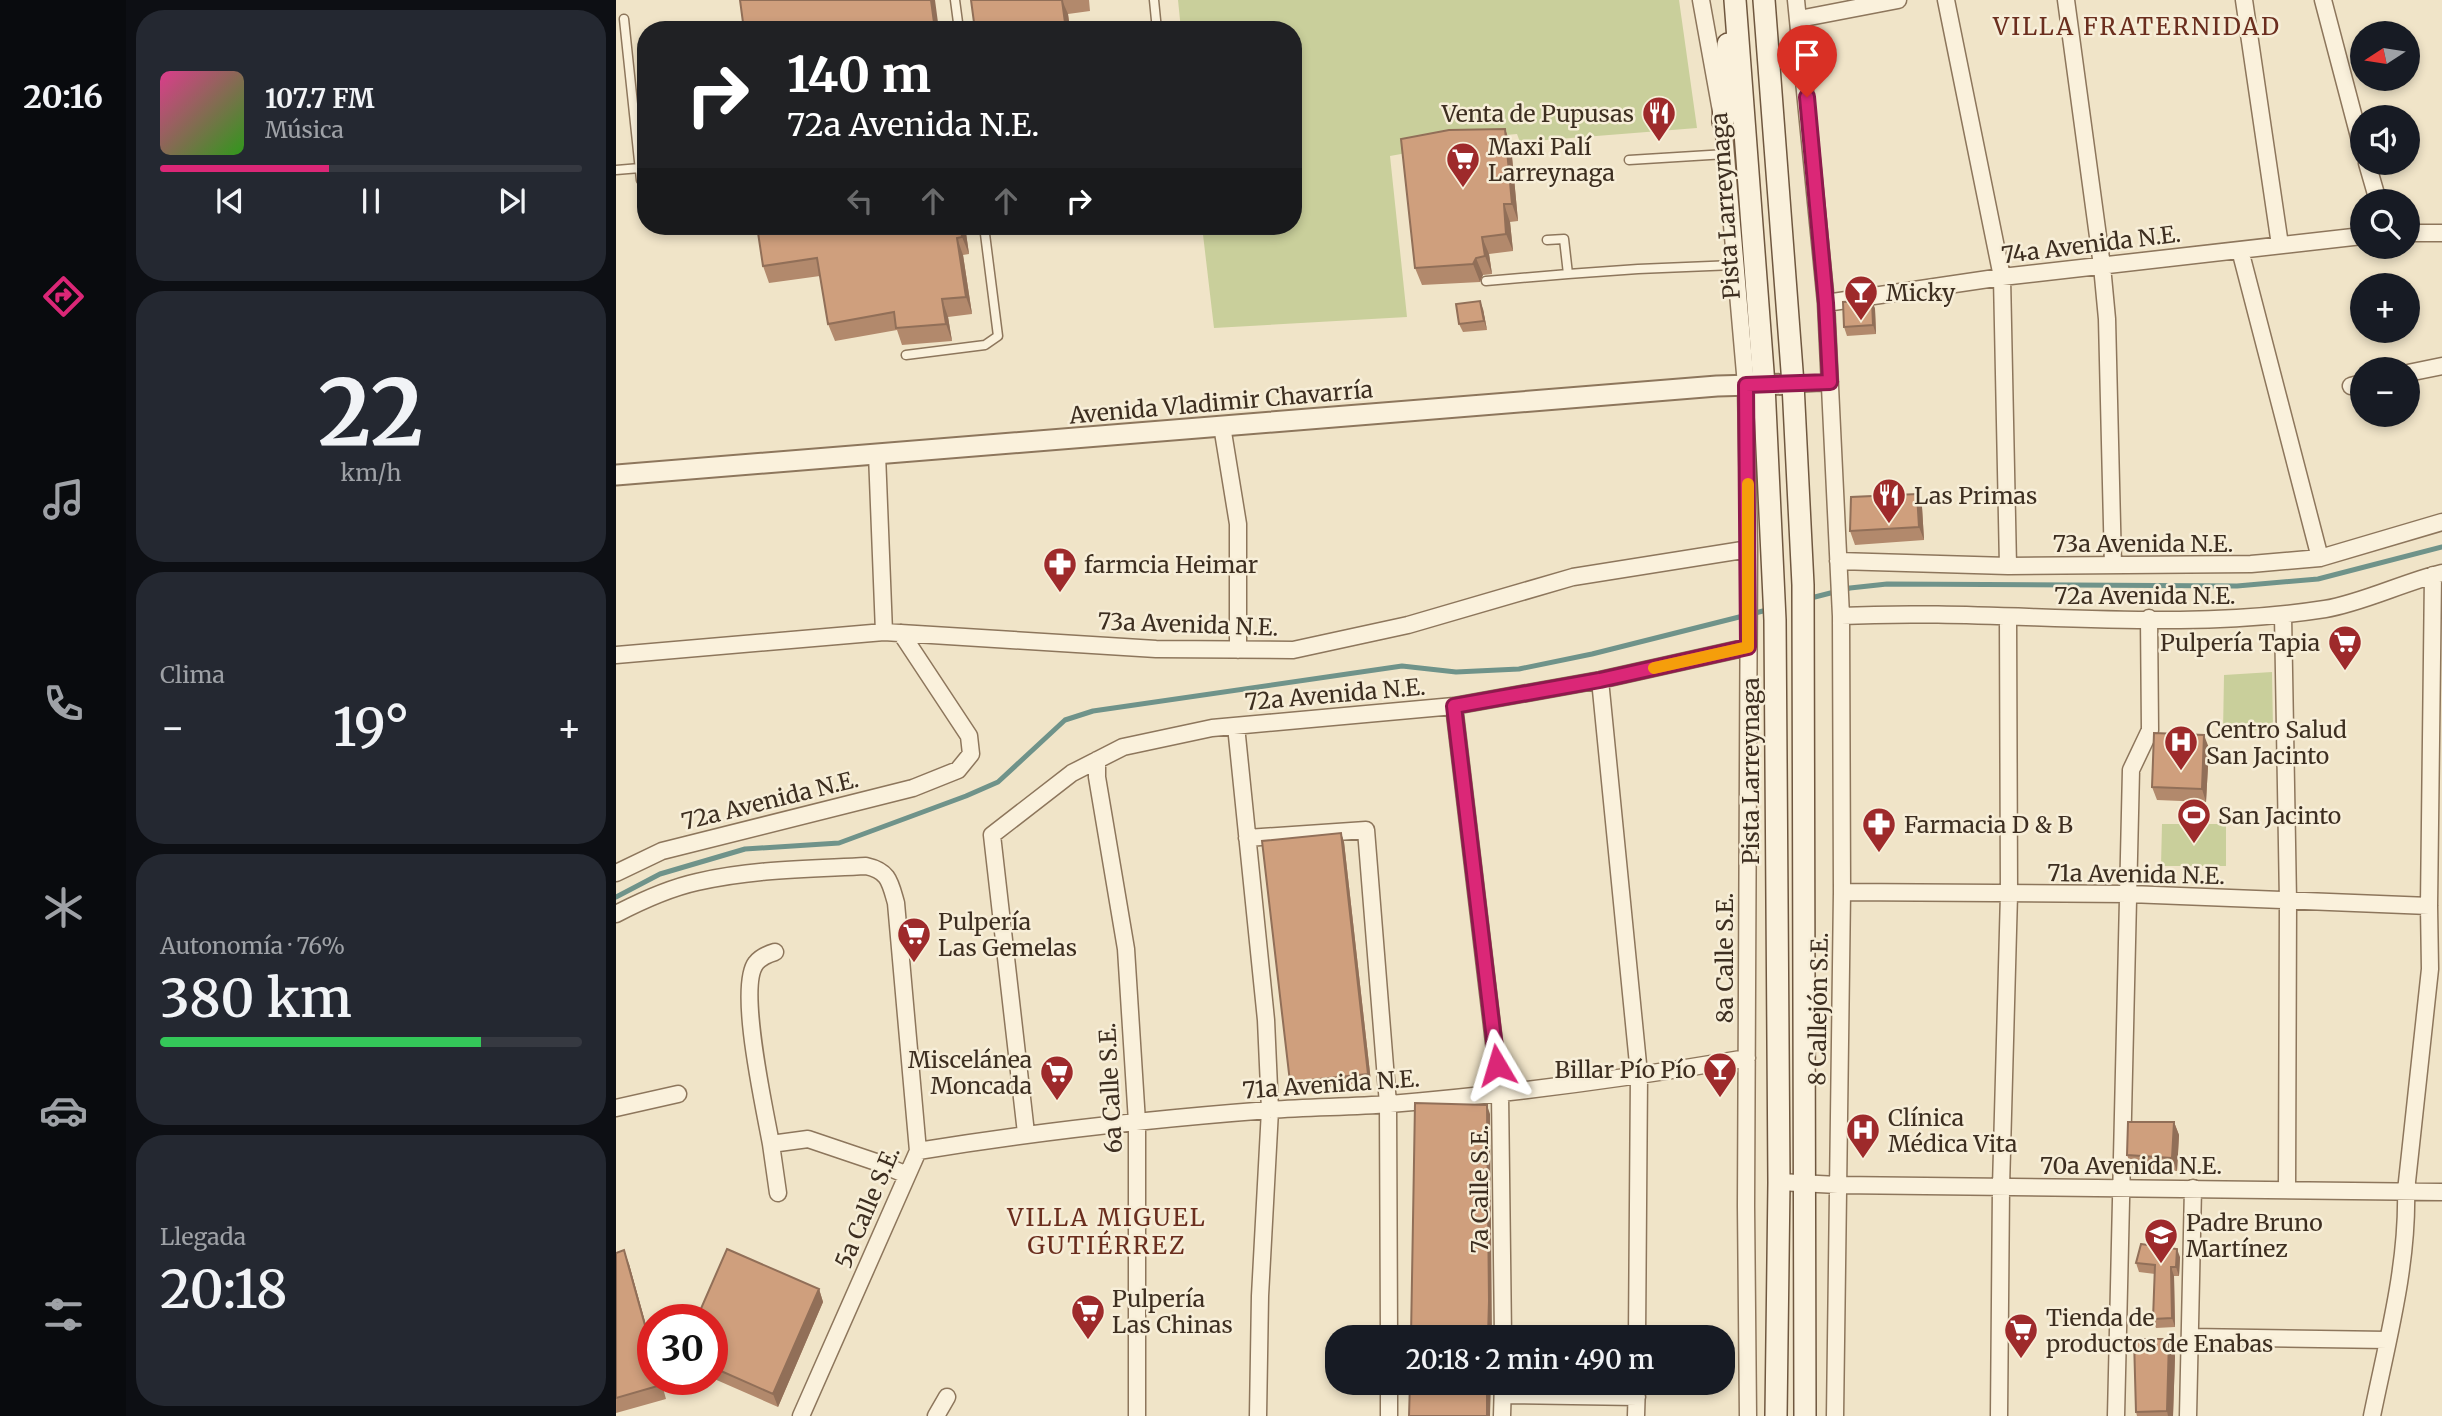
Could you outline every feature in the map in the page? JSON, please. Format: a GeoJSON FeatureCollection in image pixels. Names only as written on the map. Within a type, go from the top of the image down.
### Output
{"type":"FeatureCollection","features":[{"type":"Feature","properties":{"kind":"main road"},"geometry":{"type":"LineString","coordinates":[[1723,122],[1733,0]]}},
{"type":"Feature","properties":{"kind":"main road","name":"Pista Larreynaga"},"geometry":{"type":"LineString","coordinates":[[1733,0],[1755,385],[1775,620],[1779,1182],[1776,1416]]}},
{"type":"Feature","properties":{"kind":"main road"},"geometry":{"type":"LineString","coordinates":[[1764,0],[1793,384],[1803,585],[1805,1416]]}},
{"type":"Feature","properties":{"kind":"street","name":"8a Calle S.E."},"geometry":{"type":"LineString","coordinates":[[1701,0],[1723,122],[1734,265],[1755,385],[1748,587],[1748,1416]]}},
{"type":"Feature","properties":{"kind":"street"},"geometry":{"type":"LineString","coordinates":[[1796,0],[1826,303],[1839,567]]}},
{"type":"Feature","properties":{"kind":"street"},"geometry":{"type":"LineString","coordinates":[[1799,19],[1898,0]]}},
{"type":"Feature","properties":{"kind":"street"},"geometry":{"type":"LineString","coordinates":[[1946,0],[2002,277],[2008,566]]}},
{"type":"Feature","properties":{"kind":"street"},"geometry":{"type":"LineString","coordinates":[[2066,0],[2108,319],[2113,565]]}},
{"type":"Feature","properties":{"kind":"street"},"geometry":{"type":"LineString","coordinates":[[2244,0],[2280,245]]}},
{"type":"Feature","properties":{"kind":"street"},"geometry":{"type":"LineString","coordinates":[[2323,0],[2351,105]]}},
{"type":"Feature","properties":{"kind":"street"},"geometry":{"type":"LineString","coordinates":[[2420,233],[2442,233]]}},
{"type":"Feature","properties":{"kind":"street","name":"74a Avenida N.E."},"geometry":{"type":"LineString","coordinates":[[1826,303],[2002,277],[2350,237]]}},
{"type":"Feature","properties":{"kind":"street"},"geometry":{"type":"LineString","coordinates":[[2240,250],[2320,558]]}},
{"type":"Feature","properties":{"kind":"street"},"geometry":{"type":"LineString","coordinates":[[2420,371],[2442,366]]}},
{"type":"Feature","properties":{"kind":"street","name":"Avenida Vladimir Chavarría"},"geometry":{"type":"LineString","coordinates":[[616,475],[1755,385],[1830,382]]}},
{"type":"Feature","properties":{"kind":"street"},"geometry":{"type":"LineString","coordinates":[[1222,426],[1237,524],[1238,650]]}},
{"type":"Feature","properties":{"kind":"street"},"geometry":{"type":"LineString","coordinates":[[877,454],[884,632]]}},
{"type":"Feature","properties":{"kind":"street","name":"73a Avenida N.E."},"geometry":{"type":"LineString","coordinates":[[1839,567],[2251,564],[2320,558],[2442,522]]}},
{"type":"Feature","properties":{"kind":"street","name":"73a Avenida N.E."},"geometry":{"type":"LineString","coordinates":[[616,654],[884,632],[1156,649],[1293,650],[1408,625],[1573,577],[1749,550]]}},
{"type":"Feature","properties":{"kind":"street","name":"8 Callejón S.E."},"geometry":{"type":"LineString","coordinates":[[1835,1416],[1842,892],[1839,567]]}},
{"type":"Feature","properties":{"kind":"street"},"geometry":{"type":"LineString","coordinates":[[2372,1416],[2407,1226],[2406,1191],[2430,970],[2429,906],[2437,574]]}},
{"type":"Feature","properties":{"kind":"street","name":"72a Avenida N.E."},"geometry":{"type":"LineString","coordinates":[[1841,606],[1900,613],[2008,617],[2222,620],[2329,609],[2437,574]]}},
{"type":"Feature","properties":{"kind":"street"},"geometry":{"type":"LineString","coordinates":[[2283,615],[2288,901],[2287,1190]]}},
{"type":"Feature","properties":{"kind":"street"},"geometry":{"type":"LineString","coordinates":[[1999,1416],[2001,1188],[2009,894],[2008,617]]}},
{"type":"Feature","properties":{"kind":"street"},"geometry":{"type":"LineString","coordinates":[[2116,1416],[2131,769],[2150,730],[2150,618]]}},
{"type":"Feature","properties":{"kind":"street","name":"72a Avenida N.E."},"geometry":{"type":"LineString","coordinates":[[616,873],[662,851],[913,788],[958,770],[971,754],[969,736],[901,633]]}},
{"type":"Feature","properties":{"kind":"street","name":"72a Avenida N.E."},"geometry":{"type":"LineString","coordinates":[[1026,1133],[992,835],[1072,773],[1123,747],[1212,728],[1454,706],[1600,680],[1748,640]]}},
{"type":"Feature","properties":{"kind":"street"},"geometry":{"type":"LineString","coordinates":[[1600,680],[1639,1074],[1637,1325]]}},
{"type":"Feature","properties":{"kind":"street","name":"7a Calle S.E."},"geometry":{"type":"LineString","coordinates":[[1454,706],[1500,1093],[1503,1325]]}},
{"type":"Feature","properties":{"kind":"street"},"geometry":{"type":"LineString","coordinates":[[1236,726],[1266,1020],[1270,1110],[1260,1296],[1258,1416]]}},
{"type":"Feature","properties":{"kind":"street","name":"6a Calle S.E."},"geometry":{"type":"LineString","coordinates":[[1097,760],[1097,777],[1126,949],[1137,1122],[1137,1416]]}},
{"type":"Feature","properties":{"kind":"street"},"geometry":{"type":"LineString","coordinates":[[1247,838],[1366,830],[1388,1104],[1389,1325]]}},
{"type":"Feature","properties":{"kind":"street","name":"5a Calle S.E."},"geometry":{"type":"LineString","coordinates":[[616,914],[639,902],[696,882],[767,871],[866,866],[880,869],[889,880],[896,903],[918,1151],[801,1416]]}},
{"type":"Feature","properties":{"kind":"street","name":"71a Avenida N.E."},"geometry":{"type":"LineString","coordinates":[[1842,892],[2129,894],[2429,906]]}},
{"type":"Feature","properties":{"kind":"street"},"geometry":{"type":"LineString","coordinates":[[775,952],[764,956],[755,964],[749,1010],[778,1193]]}},
{"type":"Feature","properties":{"kind":"street","name":"71a Avenida N.E."},"geometry":{"type":"LineString","coordinates":[[918,1151],[1026,1133],[1270,1110],[1388,1104],[1500,1093],[1747,1058]]}},
{"type":"Feature","properties":{"kind":"street"},"geometry":{"type":"LineString","coordinates":[[616,1108],[678,1094]]}},
{"type":"Feature","properties":{"kind":"street"},"geometry":{"type":"LineString","coordinates":[[771,1144],[807,1139],[907,1175]]}},
{"type":"Feature","properties":{"kind":"street","name":"70a Avenida N.E."},"geometry":{"type":"LineString","coordinates":[[1779,1182],[2001,1188],[2442,1192]]}},
{"type":"Feature","properties":{"kind":"street"},"geometry":{"type":"LineString","coordinates":[[2188,1416],[2193,1188]]}},
{"type":"Feature","properties":{"kind":"street"},"geometry":{"type":"LineString","coordinates":[[2190,1337],[2387,1340]]}},
{"type":"Feature","properties":{"kind":"street"},"geometry":{"type":"LineString","coordinates":[[1389,1395],[1389,1416]]}},
{"type":"Feature","properties":{"kind":"street"},"geometry":{"type":"LineString","coordinates":[[1502,1416],[1503,1395]]}},
{"type":"Feature","properties":{"kind":"street"},"geometry":{"type":"LineString","coordinates":[[1636,1416],[1637,1395]]}},
{"type":"Feature","properties":{"kind":"street"},"geometry":{"type":"LineString","coordinates":[[936,1416],[947,1398]]}},
{"type":"Feature","properties":{"kind":"lane"},"geometry":{"type":"LineString","coordinates":[[955,0],[958,21]]}},
{"type":"Feature","properties":{"kind":"lane"},"geometry":{"type":"LineString","coordinates":[[1154,0],[1156,21]]}},
{"type":"Feature","properties":{"kind":"lane"},"geometry":{"type":"LineString","coordinates":[[624,19],[637,140]]}},
{"type":"Feature","properties":{"kind":"lane"},"geometry":{"type":"LineString","coordinates":[[1629,160],[1726,155]]}},
{"type":"Feature","properties":{"kind":"lane"},"geometry":{"type":"LineString","coordinates":[[616,170],[637,168]]}},
{"type":"Feature","properties":{"kind":"lane"},"geometry":{"type":"LineString","coordinates":[[906,355],[985,345],[998,336],[985,235]]}},
{"type":"Feature","properties":{"kind":"lane"},"geometry":{"type":"LineString","coordinates":[[1547,240],[1564,239],[1568,274]]}},
{"type":"Feature","properties":{"kind":"lane"},"geometry":{"type":"LineString","coordinates":[[1486,281],[1568,274],[1619,275],[1734,265]]}},
{"type":"Feature","properties":{"kind":"green space"},"geometry":{"type":"Polygon","coordinates":[[[1178,0],[1679,0],[1697,128],[1520,142],[1517,134],[1506,135],[1390,156],[1407,317],[1214,328],[1203,235],[1302,235],[1302,21],[1180,21],[1178,0]]]}},
{"type":"Feature","properties":{"kind":"green space"},"geometry":{"type":"Polygon","coordinates":[[[2272,672],[2273,729],[2223,733],[2224,675],[2272,672]]]}},
{"type":"Feature","properties":{"kind":"green space","name":"San Jacinto"},"geometry":{"type":"Polygon","coordinates":[[[2162,824],[2226,824],[2226,866],[2161,866],[2162,824]]]}},
{"type":"Feature","properties":{"kind":"building"},"geometry":{"type":"Polygon","coordinates":[[[740,0],[931,0],[934,21],[743,21],[740,0]]]}},
{"type":"Feature","properties":{"kind":"building"},"geometry":{"type":"Polygon","coordinates":[[[971,0],[1062,0],[1065,21],[974,21],[971,0]]]}},
{"type":"Feature","properties":{"kind":"building","name":"Maxi Palí Larreynaga"},"geometry":{"type":"Polygon","coordinates":[[[1505,129],[1512,204],[1504,204],[1506,234],[1482,237],[1485,256],[1476,258],[1473,264],[1415,268],[1401,139],[1449,130],[1505,129]]]}},
{"type":"Feature","properties":{"kind":"building"},"geometry":{"type":"Polygon","coordinates":[[[758,235],[962,235],[957,238],[966,297],[942,299],[946,324],[896,328],[894,312],[828,324],[817,258],[763,266],[758,235]]]}},
{"type":"Feature","properties":{"kind":"building"},"geometry":{"type":"Polygon","coordinates":[[[1872,300],[1873,325],[1844,327],[1843,302],[1872,300]]]}},
{"type":"Feature","properties":{"kind":"building"},"geometry":{"type":"Polygon","coordinates":[[[1480,301],[1484,321],[1459,324],[1456,304],[1480,301]]]}},
{"type":"Feature","properties":{"kind":"building"},"geometry":{"type":"Polygon","coordinates":[[[1917,494],[1919,527],[1850,531],[1851,497],[1917,494]]]}},
{"type":"Feature","properties":{"kind":"building"},"geometry":{"type":"Polygon","coordinates":[[[2154,733],[2204,735],[2202,789],[2152,787],[2154,733]]]}},
{"type":"Feature","properties":{"kind":"building"},"geometry":{"type":"Polygon","coordinates":[[[1341,833],[1368,1074],[1290,1082],[1262,841],[1341,833]]]}},
{"type":"Feature","properties":{"kind":"building"},"geometry":{"type":"Polygon","coordinates":[[[1415,1103],[1487,1105],[1488,1325],[1411,1325],[1415,1103]]]}},
{"type":"Feature","properties":{"kind":"building"},"geometry":{"type":"Polygon","coordinates":[[[2128,1122],[2174,1122],[2172,1158],[2127,1155],[2128,1122]]]}},
{"type":"Feature","properties":{"kind":"building"},"geometry":{"type":"Polygon","coordinates":[[[2141,1244],[2177,1249],[2176,1267],[2171,1267],[2172,1318],[2153,1319],[2155,1265],[2136,1263],[2141,1244]]]}},
{"type":"Feature","properties":{"kind":"building"},"geometry":{"type":"Polygon","coordinates":[[[727,1249],[819,1289],[773,1394],[728,1374],[728,1304],[703,1304],[727,1249]]]}},
{"type":"Feature","properties":{"kind":"building"},"geometry":{"type":"Polygon","coordinates":[[[624,1250],[639,1304],[637,1392],[616,1398],[616,1253],[624,1250]]]}},
{"type":"Feature","properties":{"kind":"building"},"geometry":{"type":"Polygon","coordinates":[[[2134,1339],[2169,1339],[2167,1411],[2136,1412],[2134,1339]]]}},
{"type":"Feature","properties":{"kind":"building"},"geometry":{"type":"Polygon","coordinates":[[[1410,1395],[1487,1395],[1487,1416],[1409,1416],[1410,1395]]]}},
{"type":"Feature","properties":{"kind":"waterway"},"geometry":{"type":"LineString","coordinates":[[1807,599],[1850,588],[1887,584],[2237,586],[2318,579],[2442,547]]}},
{"type":"Feature","properties":{"kind":"waterway"},"geometry":{"type":"LineString","coordinates":[[616,897],[660,874],[745,849],[839,843],[966,796],[998,782],[1065,720],[1093,711],[1402,666],[1456,672],[1519,669],[1592,654],[1771,609]]}},
{"type":"Feature","properties":{"kind":"slow traffic"},"geometry":{"type":"LineString","coordinates":[[1654,668],[1748,647],[1748,484]]}},
{"type":"Feature","properties":{"kind":"place","name":"Venta de Pupusas"},"geometry":{"type":"Point","coordinates":[1659,143]}},
{"type":"Feature","properties":{"kind":"place","name":"Maxi Palí Larreynaga"},"geometry":{"type":"Point","coordinates":[1463,189]}},
{"type":"Feature","properties":{"kind":"place","name":"Micky"},"geometry":{"type":"Point","coordinates":[1861,322]}},
{"type":"Feature","properties":{"kind":"place","name":"Las Primas"},"geometry":{"type":"Point","coordinates":[1889,525]}},
{"type":"Feature","properties":{"kind":"place","name":"farmcia Heimar"},"geometry":{"type":"Point","coordinates":[1060,594]}},
{"type":"Feature","properties":{"kind":"place","name":"Pulpería Tapia"},"geometry":{"type":"Point","coordinates":[2345,672]}},
{"type":"Feature","properties":{"kind":"place","name":"Centro Salud San Jacinto"},"geometry":{"type":"Point","coordinates":[2181,772]}},
{"type":"Feature","properties":{"kind":"place","name":"San Jacinto"},"geometry":{"type":"Point","coordinates":[2194,845]}},
{"type":"Feature","properties":{"kind":"place","name":"Farmacia D & B"},"geometry":{"type":"Point","coordinates":[1879,854]}},
{"type":"Feature","properties":{"kind":"place","name":"Pulpería Las Gemelas"},"geometry":{"type":"Point","coordinates":[914,964]}},
{"type":"Feature","properties":{"kind":"place","name":"Billar Pío Pío"},"geometry":{"type":"Point","coordinates":[1720,1099]}},
{"type":"Feature","properties":{"kind":"place","name":"Miscelánea Moncada"},"geometry":{"type":"Point","coordinates":[1057,1102]}},
{"type":"Feature","properties":{"kind":"place","name":"Clínica Médica Vita"},"geometry":{"type":"Point","coordinates":[1863,1160]}},
{"type":"Feature","properties":{"kind":"place","name":"Padre Bruno Martínez"},"geometry":{"type":"Point","coordinates":[2161,1265]}},
{"type":"Feature","properties":{"kind":"place","name":"Pulpería Las Chinas"},"geometry":{"type":"Point","coordinates":[1088,1341]}},
{"type":"Feature","properties":{"kind":"place","name":"Tienda de productos de Enabas"},"geometry":{"type":"Point","coordinates":[2021,1360]}},
{"type":"Feature","properties":{"kind":"district","name":"VILLA FRATERNIDAD"},"geometry":{"type":"Point","coordinates":[2137,26]}},
{"type":"Feature","properties":{"kind":"district","name":"VILLA MIGUEL GUTIÉRREZ"},"geometry":{"type":"Point","coordinates":[1107,1231]}},
{"type":"Feature","properties":{"kind":"route"},"geometry":{"type":"LineString","coordinates":[[1497,1065],[1454,706],[1600,680],[1748,647],[1746,385],[1830,382],[1826,303],[1807,97]]}}]}
